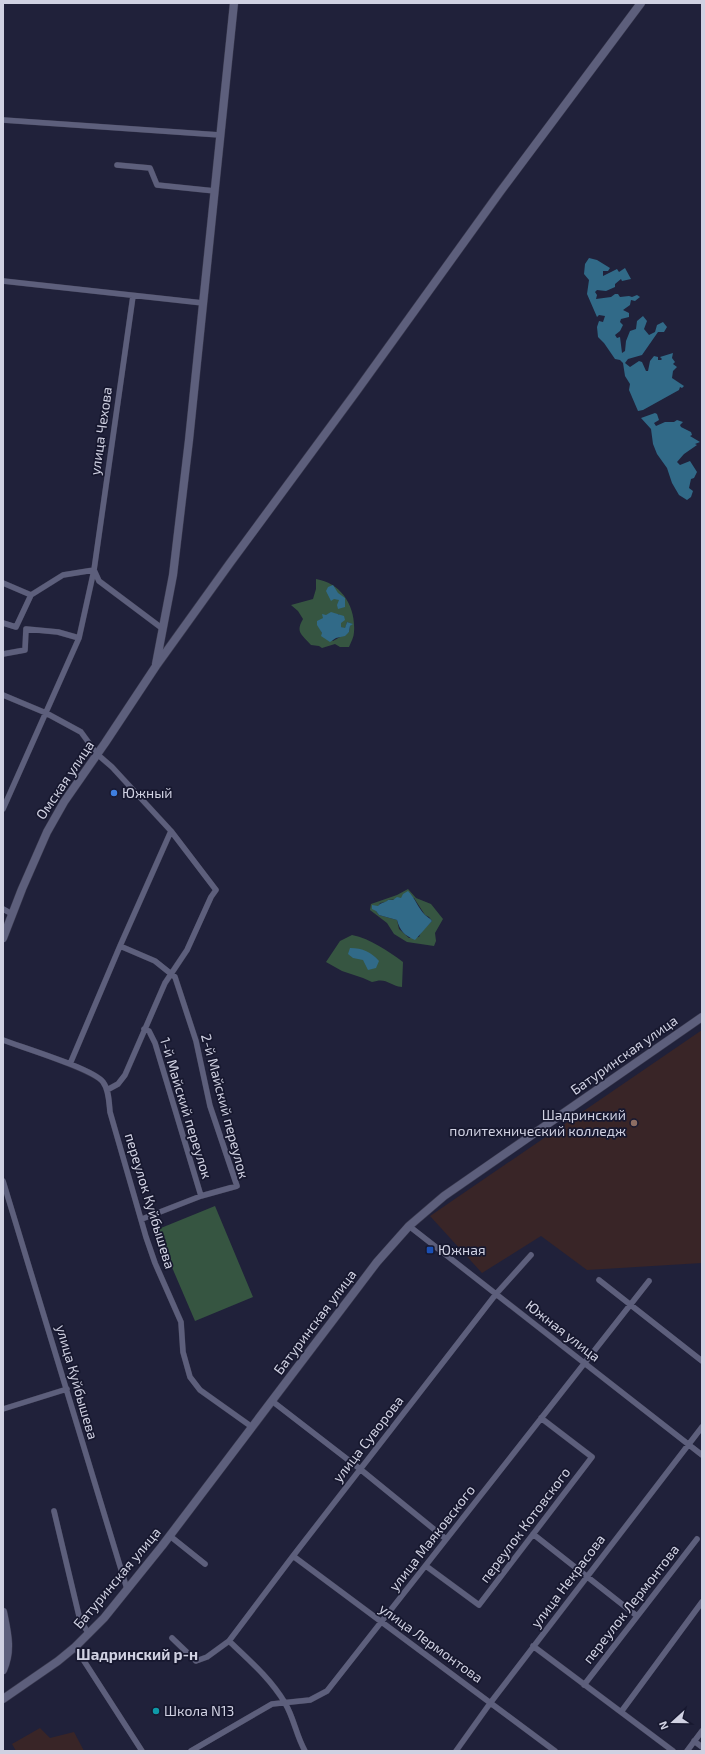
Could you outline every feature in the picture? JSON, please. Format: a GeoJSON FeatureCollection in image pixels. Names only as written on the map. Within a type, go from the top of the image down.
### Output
{"type":"FeatureCollection","features":[{"type":"Feature","properties":{"kind":"street"},"geometry":{"type":"LineString","coordinates":[[156,666],[173,575],[234,3]]}},
{"type":"Feature","properties":{"kind":"street","name":"Омская улица"},"geometry":{"type":"LineString","coordinates":[[3,938],[46,832],[64,802],[156,666],[500,192],[641,3]]}},
{"type":"Feature","properties":{"kind":"street"},"geometry":{"type":"LineString","coordinates":[[3,120],[220,135]]}},
{"type":"Feature","properties":{"kind":"street"},"geometry":{"type":"LineString","coordinates":[[117,165],[150,168],[157,186],[215,191]]}},
{"type":"Feature","properties":{"kind":"street"},"geometry":{"type":"LineString","coordinates":[[3,281],[203,303]]}},
{"type":"Feature","properties":{"kind":"street","name":"улица Чехова"},"geometry":{"type":"LineString","coordinates":[[3,809],[79,638],[94,570],[133,296]]}},
{"type":"Feature","properties":{"kind":"street"},"geometry":{"type":"LineString","coordinates":[[3,623],[16,627],[31,595],[63,575],[94,570],[99,581],[163,630]]}},
{"type":"Feature","properties":{"kind":"street"},"geometry":{"type":"LineString","coordinates":[[3,583],[31,595]]}},
{"type":"Feature","properties":{"kind":"street"},"geometry":{"type":"LineString","coordinates":[[3,654],[25,650],[26,629],[58,632],[79,638]]}},
{"type":"Feature","properties":{"kind":"street"},"geometry":{"type":"LineString","coordinates":[[3,695],[46,713],[81,732],[97,754],[112,767],[171,831],[216,890],[211,897],[187,950],[171,973],[144,1029],[125,1075],[118,1084],[107,1090],[103,1082],[96,1076],[70,1064],[3,1040]]}},
{"type":"Feature","properties":{"kind":"street"},"geometry":{"type":"LineString","coordinates":[[70,1064],[171,831]]}},
{"type":"Feature","properties":{"kind":"street"},"geometry":{"type":"LineString","coordinates":[[3,909],[12,914]]}},
{"type":"Feature","properties":{"kind":"street","name":"2-й Майский переулок"},"geometry":{"type":"LineString","coordinates":[[120,946],[155,961],[175,977],[184,1002],[202,1066],[210,1106],[237,1186],[201,1196],[142,1219]]}},
{"type":"Feature","properties":{"kind":"street","name":"Батуринская улица"},"geometry":{"type":"LineString","coordinates":[[3,1699],[75,1647],[104,1618],[170,1536],[377,1262],[410,1226],[444,1196],[702,1017]]}},
{"type":"Feature","properties":{"kind":"street","name":"1-й Майский переулок"},"geometry":{"type":"LineString","coordinates":[[144,1029],[149,1031],[155,1043],[201,1196]]}},
{"type":"Feature","properties":{"kind":"street","name":"переулок Куйбышева"},"geometry":{"type":"LineString","coordinates":[[107,1090],[110,1112],[146,1237],[155,1263],[181,1322],[183,1352],[190,1377],[200,1390],[252,1427]]}},
{"type":"Feature","properties":{"kind":"street","name":"улица Куйбышева"},"geometry":{"type":"LineString","coordinates":[[3,1181],[127,1589]]}},
{"type":"Feature","properties":{"kind":"street","name":"Южная улица"},"geometry":{"type":"LineString","coordinates":[[410,1226],[702,1455]]}},
{"type":"Feature","properties":{"kind":"street","name":"улица Суворова"},"geometry":{"type":"LineString","coordinates":[[229,1641],[496,1294],[531,1255]]}},
{"type":"Feature","properties":{"kind":"street"},"geometry":{"type":"LineString","coordinates":[[599,1280],[702,1361]]}},
{"type":"Feature","properties":{"kind":"street","name":"улица Маяковского"},"geometry":{"type":"LineString","coordinates":[[191,1751],[259,1710],[272,1704],[310,1700],[327,1691],[649,1281]]}},
{"type":"Feature","properties":{"kind":"street"},"geometry":{"type":"LineString","coordinates":[[3,1409],[67,1389]]}},
{"type":"Feature","properties":{"kind":"street"},"geometry":{"type":"LineString","coordinates":[[272,1401],[360,1469],[446,1539]]}},
{"type":"Feature","properties":{"kind":"street","name":"переулок Котовского"},"geometry":{"type":"LineString","coordinates":[[426,1566],[479,1605],[592,1457],[541,1418]]}},
{"type":"Feature","properties":{"kind":"street","name":"улица Некрасова"},"geometry":{"type":"LineString","coordinates":[[456,1751],[533,1646],[702,1427]]}},
{"type":"Feature","properties":{"kind":"street"},"geometry":{"type":"LineString","coordinates":[[54,1511],[80,1620],[89,1634]]}},
{"type":"Feature","properties":{"kind":"street"},"geometry":{"type":"LineString","coordinates":[[533,1534],[638,1616]]}},
{"type":"Feature","properties":{"kind":"street"},"geometry":{"type":"LineString","coordinates":[[170,1536],[205,1564]]}},
{"type":"Feature","properties":{"kind":"street","name":"переулок Лермонтова"},"geometry":{"type":"LineString","coordinates":[[584,1685],[697,1539]]}},
{"type":"Feature","properties":{"kind":"street","name":"улица Лермонтова"},"geometry":{"type":"LineString","coordinates":[[293,1556],[555,1751]]}},
{"type":"Feature","properties":{"kind":"street"},"geometry":{"type":"LineString","coordinates":[[621,1712],[702,1602]]}},
{"type":"Feature","properties":{"kind":"street"},"geometry":{"type":"LineString","coordinates":[[3,1612],[9,1645],[8,1657],[3,1670]]}},
{"type":"Feature","properties":{"kind":"street"},"geometry":{"type":"LineString","coordinates":[[172,1638],[196,1662],[229,1641],[264,1675],[284,1702],[290,1711],[299,1740],[305,1751]]}},
{"type":"Feature","properties":{"kind":"street"},"geometry":{"type":"LineString","coordinates":[[533,1646],[673,1751]]}},
{"type":"Feature","properties":{"kind":"street"},"geometry":{"type":"LineString","coordinates":[[75,1647],[142,1751]]}},
{"type":"Feature","properties":{"kind":"street"},"geometry":{"type":"LineString","coordinates":[[687,1751],[702,1731]]}},
{"type":"Feature","properties":{"kind":"street"},"geometry":{"type":"LineString","coordinates":[[694,1741],[702,1747]]}},
{"type":"Feature","properties":{"kind":"shaded area","name":"Шадринский политехнический колледж"},"geometry":{"type":"Polygon","coordinates":[[[702,1030],[702,1263],[587,1270],[541,1236],[482,1273],[430,1216],[702,1030]]]}},
{"type":"Feature","properties":{"kind":"shaded area"},"geometry":{"type":"Polygon","coordinates":[[[40,1728],[50,1738],[74,1732],[84,1751],[16,1751],[12,1744],[40,1728]]]}},
{"type":"Feature","properties":{"kind":"green space"},"geometry":{"type":"Polygon","coordinates":[[[316,579],[325,581],[333,585],[345,597],[354,622],[354,636],[349,647],[340,647],[335,644],[322,648],[311,645],[302,636],[300,627],[303,619],[298,611],[291,605],[313,599],[316,589],[316,579]],[[333,614],[323,618],[319,626],[322,633],[333,641],[349,632],[352,624],[347,622],[345,629],[341,627],[339,614],[333,614]]]}},
{"type":"Feature","properties":{"kind":"green space"},"geometry":{"type":"Polygon","coordinates":[[[408,889],[416,898],[431,904],[443,919],[435,933],[436,941],[434,946],[407,942],[394,934],[387,923],[370,910],[371,904],[397,895],[408,889]],[[414,898],[388,900],[380,903],[376,911],[379,915],[397,920],[399,929],[409,938],[419,937],[421,932],[432,921],[425,915],[414,898]]]}},
{"type":"Feature","properties":{"kind":"green space"},"geometry":{"type":"Polygon","coordinates":[[[352,935],[373,942],[403,962],[402,987],[381,980],[372,982],[342,971],[326,962],[340,941],[352,935]]]}},
{"type":"Feature","properties":{"kind":"green space"},"geometry":{"type":"Polygon","coordinates":[[[215,1206],[253,1297],[195,1321],[156,1230],[215,1206]]]}},
{"type":"Feature","properties":{"kind":"water"},"geometry":{"type":"Polygon","coordinates":[[[589,258],[597,260],[610,268],[608,271],[603,271],[603,276],[617,269],[619,272],[625,268],[631,279],[622,281],[621,279],[615,284],[615,287],[606,291],[597,290],[595,292],[597,295],[596,299],[611,297],[615,294],[618,294],[620,297],[632,297],[637,295],[640,297],[635,301],[631,300],[630,305],[623,310],[629,313],[629,317],[621,319],[620,322],[623,325],[620,331],[615,335],[617,338],[620,337],[622,353],[625,351],[626,341],[630,331],[636,329],[637,321],[643,316],[647,321],[644,329],[649,335],[655,332],[657,325],[663,322],[667,327],[664,332],[658,332],[642,355],[628,359],[625,363],[630,367],[639,361],[642,362],[646,371],[648,371],[650,361],[654,356],[658,357],[658,360],[661,360],[662,359],[660,357],[673,353],[672,358],[675,362],[673,364],[677,367],[673,371],[672,378],[684,386],[643,410],[638,411],[629,390],[630,384],[625,376],[623,363],[620,360],[615,359],[598,337],[597,327],[599,321],[603,322],[605,316],[599,315],[597,317],[587,294],[589,280],[584,274],[585,264],[589,258]]]}},
{"type":"Feature","properties":{"kind":"water"},"geometry":{"type":"Polygon","coordinates":[[[655,413],[657,414],[659,420],[654,423],[656,426],[665,422],[674,422],[677,420],[683,422],[680,425],[681,427],[691,432],[692,435],[690,436],[700,442],[695,444],[697,445],[684,454],[677,462],[680,465],[690,461],[697,472],[694,478],[691,479],[689,488],[693,491],[691,497],[687,500],[679,495],[672,483],[667,468],[657,454],[653,444],[651,429],[641,418],[655,413]]]}},
{"type":"Feature","properties":{"kind":"water"},"geometry":{"type":"Polygon","coordinates":[[[333,585],[338,593],[345,598],[345,607],[338,609],[337,605],[339,600],[334,599],[331,601],[326,591],[328,587],[333,585]]]}},
{"type":"Feature","properties":{"kind":"water"},"geometry":{"type":"Polygon","coordinates":[[[331,612],[344,616],[345,620],[341,623],[341,627],[345,628],[347,622],[353,624],[350,626],[349,632],[345,636],[336,638],[330,642],[321,636],[322,633],[317,625],[317,621],[323,618],[322,614],[326,615],[331,612]]]}},
{"type":"Feature","properties":{"kind":"water"},"geometry":{"type":"Polygon","coordinates":[[[408,891],[425,915],[432,921],[415,940],[403,932],[397,920],[379,915],[372,909],[372,905],[378,906],[388,900],[393,900],[397,897],[401,898],[403,894],[408,891]]]}},
{"type":"Feature","properties":{"kind":"water"},"geometry":{"type":"Polygon","coordinates":[[[350,948],[363,950],[373,955],[379,961],[376,968],[368,970],[363,960],[353,958],[348,954],[350,948]]]}},
{"type":"Feature","properties":{"kind":"place","name":"Южный"},"geometry":{"type":"Point","coordinates":[114,793]}},
{"type":"Feature","properties":{"kind":"place","name":"Шадринский политехнический колледж"},"geometry":{"type":"Point","coordinates":[634,1123]}},
{"type":"Feature","properties":{"kind":"place","name":"Южная"},"geometry":{"type":"Point","coordinates":[430,1250]}},
{"type":"Feature","properties":{"kind":"place","name":"Школа N13"},"geometry":{"type":"Point","coordinates":[156,1711]}},
{"type":"Feature","properties":{"kind":"district","name":"Шадринский р-н"},"geometry":{"type":"Point","coordinates":[137,1655]}}]}
